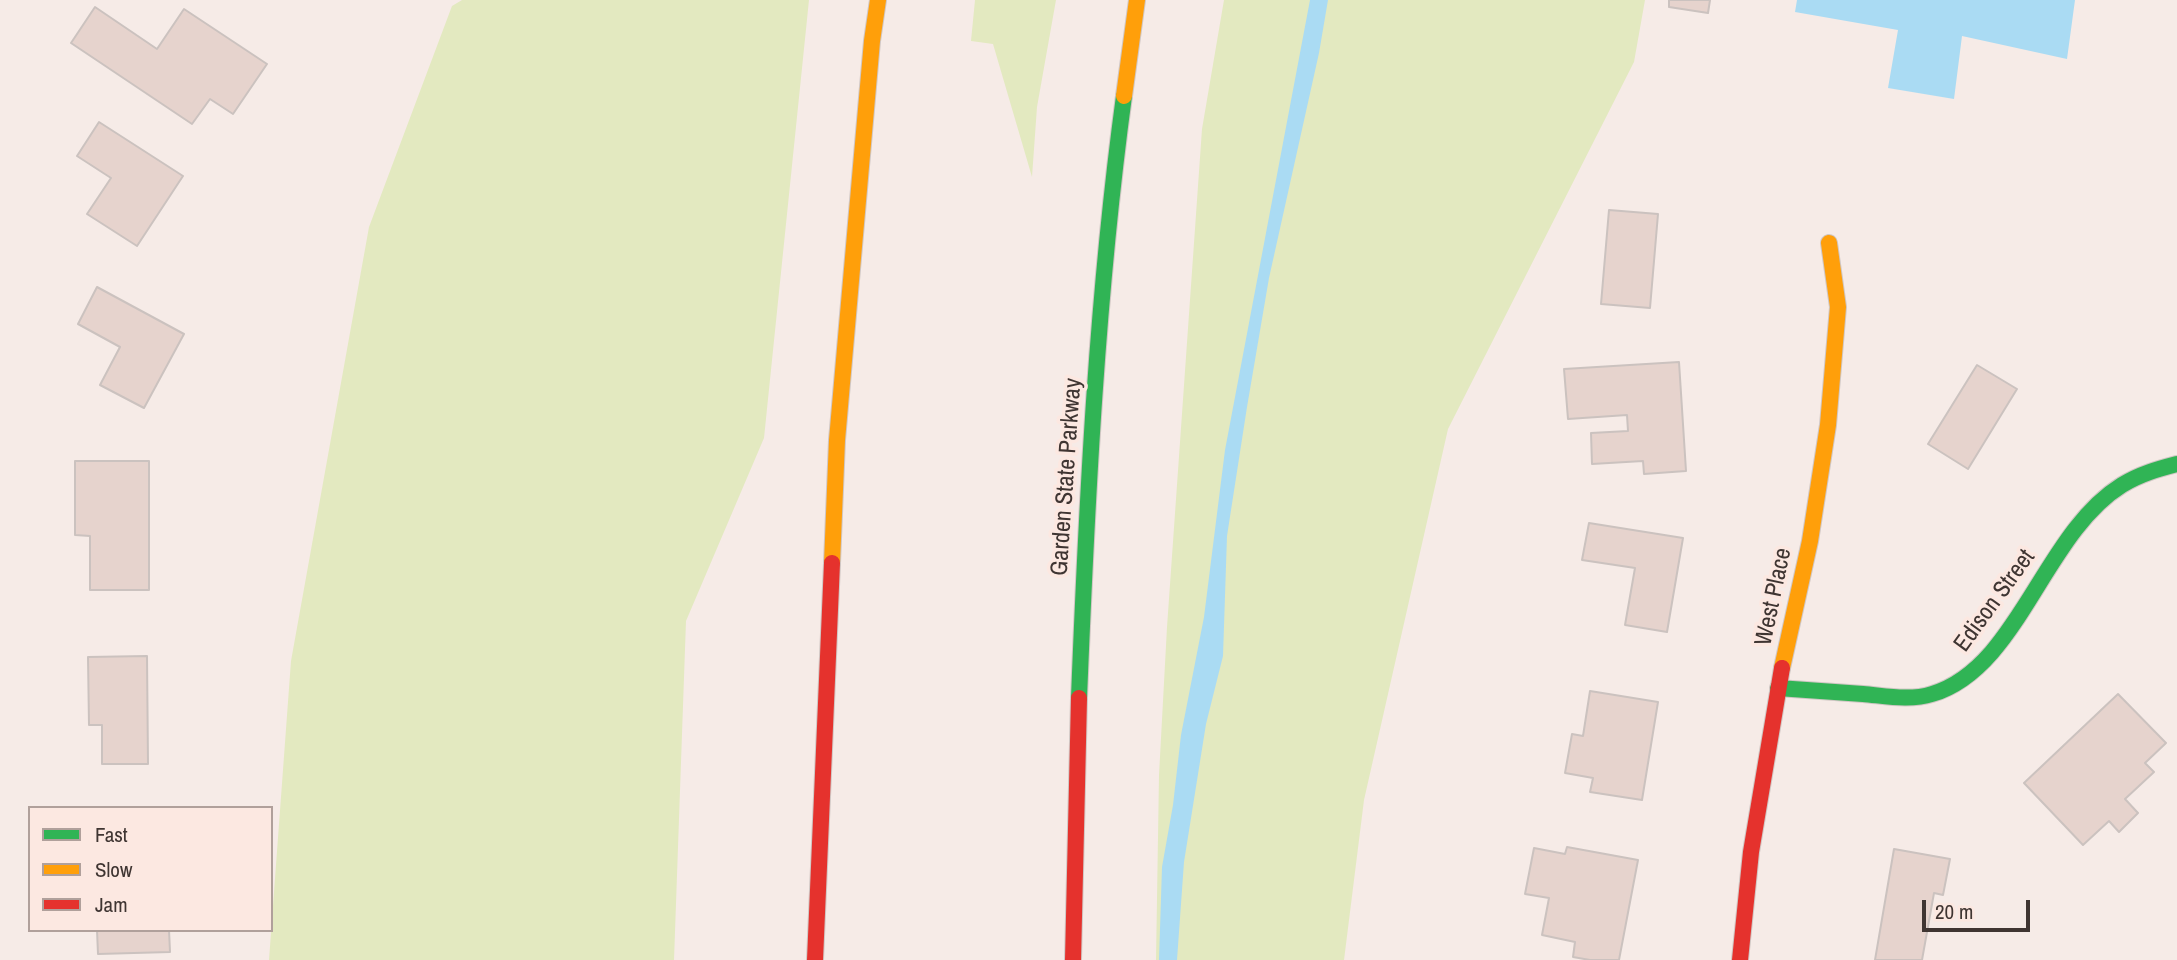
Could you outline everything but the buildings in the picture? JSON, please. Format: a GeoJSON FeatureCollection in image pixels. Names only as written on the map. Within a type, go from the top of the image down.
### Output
{"type":"FeatureCollection","features":[{"type":"Feature","properties":{"kind":"main road"},"geometry":{"type":"LineString","coordinates":[[815,960],[837,440],[878,0]]}},
{"type":"Feature","properties":{"kind":"main road","name":"Garden State Parkway"},"geometry":{"type":"LineString","coordinates":[[1073,960],[1078,673],[1086,513],[1105,268],[1137,0]]}},
{"type":"Feature","properties":{"kind":"main road","name":"West Place"},"geometry":{"type":"LineString","coordinates":[[1740,960],[1751,852],[1778,688],[1810,541],[1828,425],[1838,307],[1829,243]]}},
{"type":"Feature","properties":{"kind":"main road","name":"Edison Street"},"geometry":{"type":"LineString","coordinates":[[1778,688],[1900,697],[1930,694],[1957,684],[1982,666],[1988,658],[2076,524],[2102,498],[2135,477],[2177,464]]}},
{"type":"Feature","properties":{"kind":"green space"},"geometry":{"type":"Polygon","coordinates":[[[462,0],[809,0],[764,438],[686,621],[674,960],[269,960],[291,661],[369,227],[452,6],[462,0]]]}},
{"type":"Feature","properties":{"kind":"green space"},"geometry":{"type":"Polygon","coordinates":[[[975,0],[1056,0],[1037,107],[1032,177],[993,44],[971,41],[975,0]]]}},
{"type":"Feature","properties":{"kind":"green space"},"geometry":{"type":"Polygon","coordinates":[[[1224,0],[1645,0],[1634,62],[1448,429],[1364,800],[1344,960],[1156,960],[1159,775],[1167,627],[1202,129],[1224,0]]]}},
{"type":"Feature","properties":{"kind":"water"},"geometry":{"type":"Polygon","coordinates":[[[1310,0],[1328,0],[1319,53],[1269,278],[1247,407],[1227,536],[1223,656],[1206,724],[1184,862],[1177,960],[1159,960],[1162,867],[1181,735],[1204,617],[1225,450],[1310,0]]]}},
{"type":"Feature","properties":{"kind":"water"},"geometry":{"type":"Polygon","coordinates":[[[1797,0],[2075,0],[2067,59],[1962,36],[1954,99],[1888,88],[1898,30],[1795,12],[1797,0]]]}},
{"type":"Feature","properties":{"kind":"traffic: fast"},"geometry":{"type":"LineString","coordinates":[[1079,698],[1094,396],[1124,96]]}},
{"type":"Feature","properties":{"kind":"traffic: fast"},"geometry":{"type":"LineString","coordinates":[[1778,688],[1915,697],[1932,694],[1962,680],[1987,657],[2010,629],[2071,535],[2095,507],[2129,481],[2177,464]]}},
{"type":"Feature","properties":{"kind":"traffic: slow"},"geometry":{"type":"LineString","coordinates":[[832,563],[837,440],[872,41],[878,0]]}},
{"type":"Feature","properties":{"kind":"traffic: slow"},"geometry":{"type":"LineString","coordinates":[[1124,96],[1137,0]]}},
{"type":"Feature","properties":{"kind":"traffic: slow"},"geometry":{"type":"LineString","coordinates":[[1782,668],[1810,541],[1828,425],[1838,307],[1829,243]]}},
{"type":"Feature","properties":{"kind":"traffic: jam"},"geometry":{"type":"LineString","coordinates":[[815,960],[832,563]]}},
{"type":"Feature","properties":{"kind":"traffic: jam"},"geometry":{"type":"LineString","coordinates":[[1740,960],[1751,852],[1782,668]]}},
{"type":"Feature","properties":{"kind":"traffic: jam"},"geometry":{"type":"LineString","coordinates":[[1073,960],[1079,698]]}}]}
